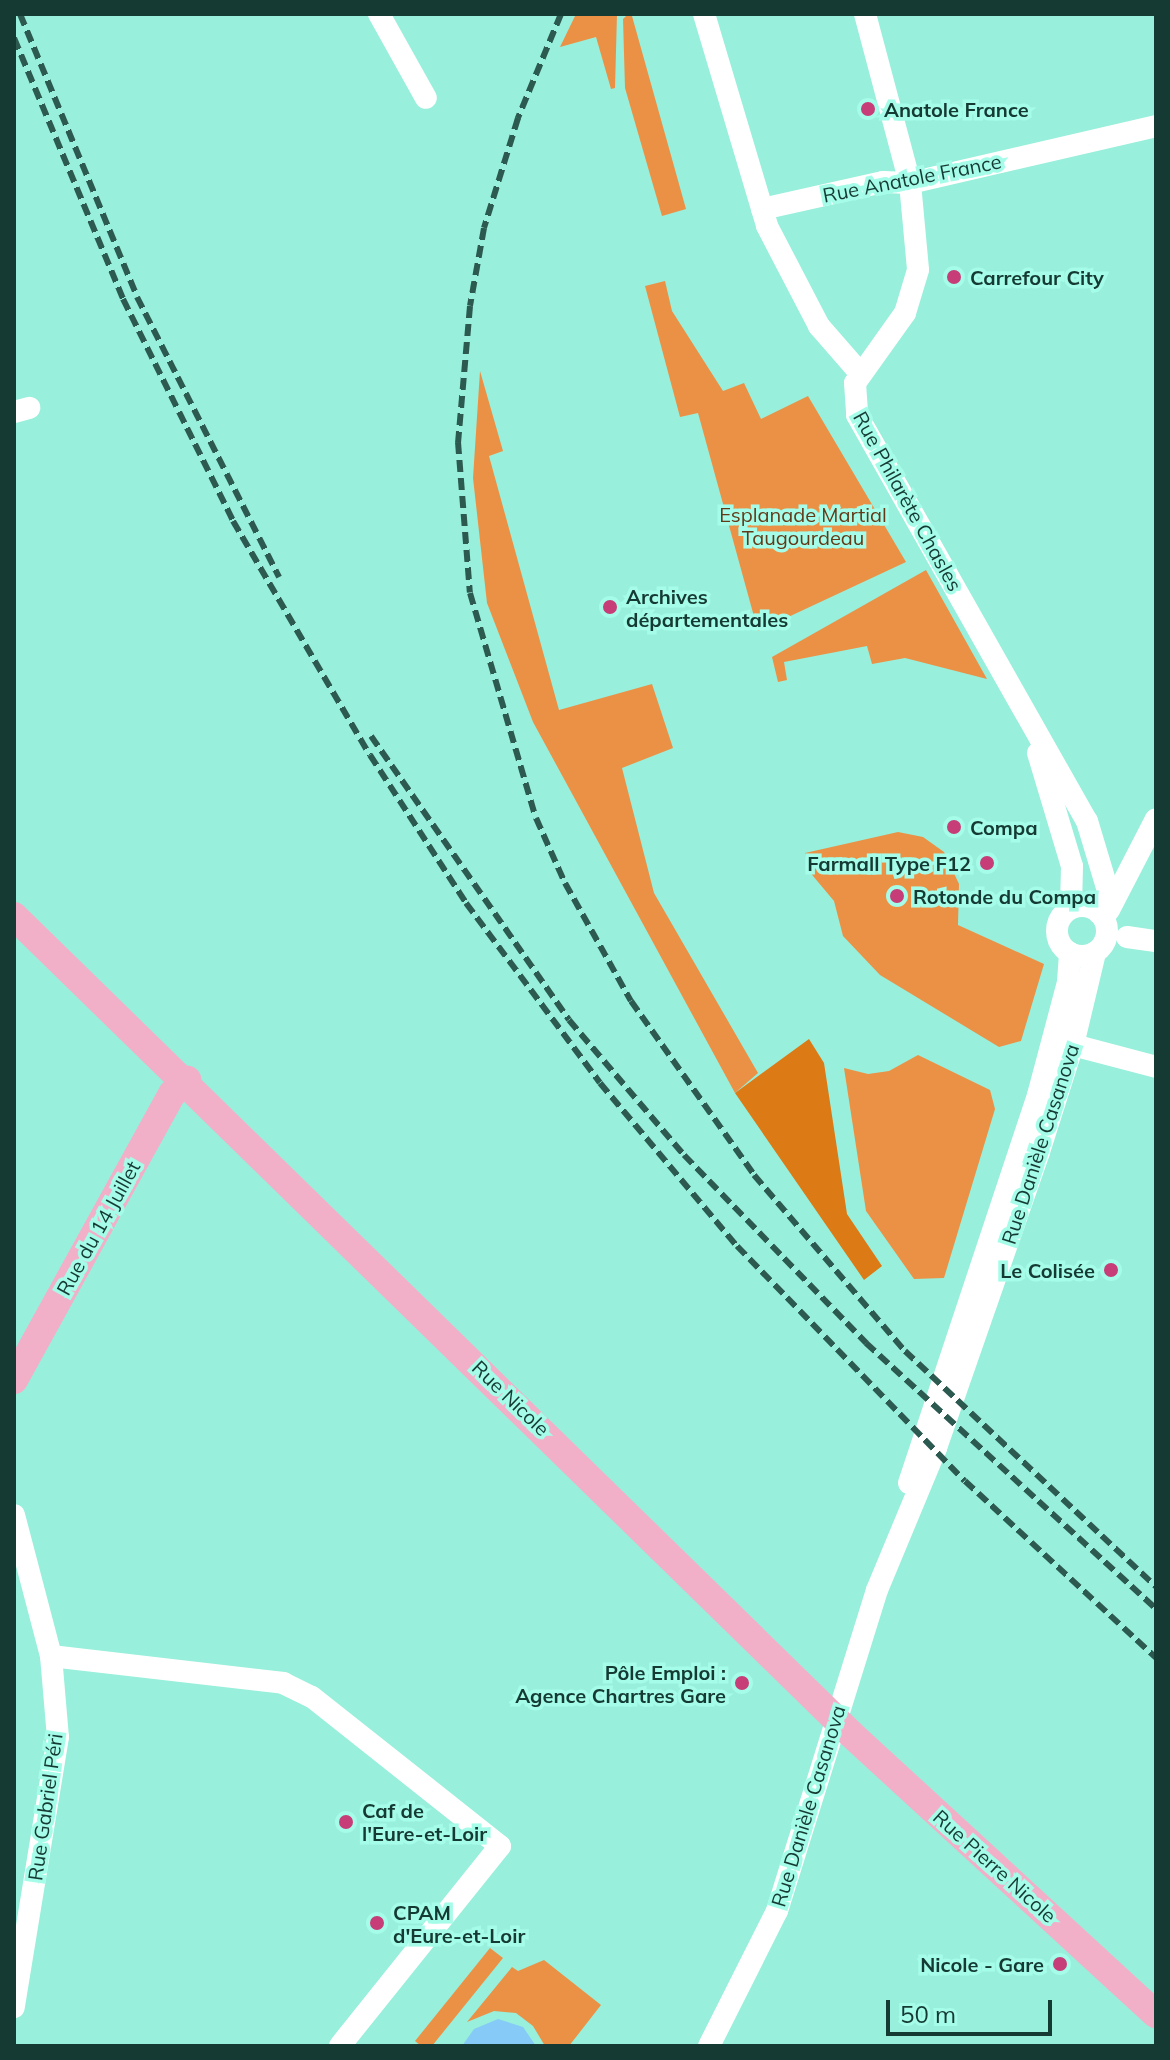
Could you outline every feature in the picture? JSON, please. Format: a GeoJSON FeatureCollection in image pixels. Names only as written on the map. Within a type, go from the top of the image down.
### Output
{"type":"FeatureCollection","features":[{"type":"Feature","properties":{"kind":"main road","name":"Rue Nicole"},"geometry":{"type":"LineString","coordinates":[[14,916],[187,1080],[835,1716]]}},
{"type":"Feature","properties":{"kind":"main road","name":"Rue du 14 Juillet"},"geometry":{"type":"LineString","coordinates":[[14,1380],[172,1094],[187,1080]]}},
{"type":"Feature","properties":{"kind":"main road","name":"Rue Pierre Nicole"},"geometry":{"type":"LineString","coordinates":[[835,1716],[1156,2014]]}},
{"type":"Feature","properties":{"kind":"street"},"geometry":{"type":"LineString","coordinates":[[379,14],[426,98]]}},
{"type":"Feature","properties":{"kind":"street"},"geometry":{"type":"LineString","coordinates":[[704,14],[762,209],[819,326],[860,373],[905,313],[918,270],[910,183],[865,14]]}},
{"type":"Feature","properties":{"kind":"street","name":"Rue Anatole France"},"geometry":{"type":"LineString","coordinates":[[762,209],[883,182],[910,183],[1156,126]]}},
{"type":"Feature","properties":{"kind":"street","name":"Rue Philarète Chasles"},"geometry":{"type":"LineString","coordinates":[[860,373],[853,396],[857,415],[1087,821],[1108,891],[1101,930]]}},
{"type":"Feature","properties":{"kind":"street","name":"Rue Philarète Chasles"},"geometry":{"type":"LineString","coordinates":[[1030,721],[1072,866],[1071,908],[1059,918],[1056,932],[1070,953]]}},
{"type":"Feature","properties":{"kind":"street"},"geometry":{"type":"LineString","coordinates":[[1070,953],[1101,930],[1156,819]]}},
{"type":"Feature","properties":{"kind":"street"},"geometry":{"type":"LineString","coordinates":[[1071,908],[1082,905],[1101,930],[1156,941]]}},
{"type":"Feature","properties":{"kind":"street","name":"Rue Danièle Casanova"},"geometry":{"type":"LineString","coordinates":[[709,2046],[777,1911],[835,1716],[890,1558],[957,1390],[1073,1045],[1101,930]]}},
{"type":"Feature","properties":{"kind":"street","name":"Rue Danièle Casanova"},"geometry":{"type":"LineString","coordinates":[[890,1558],[920,1441],[1038,1095],[1068,982],[1070,953]]}},
{"type":"Feature","properties":{"kind":"street"},"geometry":{"type":"LineString","coordinates":[[1073,1045],[1156,1067]]}},
{"type":"Feature","properties":{"kind":"street","name":"Rue Gabriel Péri"},"geometry":{"type":"LineString","coordinates":[[14,1515],[51,1656],[56,1752],[14,2003]]}},
{"type":"Feature","properties":{"kind":"street"},"geometry":{"type":"LineString","coordinates":[[51,1656],[283,1683],[312,1697],[500,1846],[340,2046]]}},
{"type":"Feature","properties":{"kind":"green space"},"geometry":{"type":"Polygon","coordinates":[[[576,14],[617,14],[615,88],[611,89],[596,37],[560,47],[576,14]]]}},
{"type":"Feature","properties":{"kind":"green space"},"geometry":{"type":"Polygon","coordinates":[[[628,14],[636,14],[632,16],[686,209],[662,216],[625,88],[623,19],[628,14]]]}},
{"type":"Feature","properties":{"kind":"green space","name":"Esplanade Martial Taugourdeau"},"geometry":{"type":"Polygon","coordinates":[[[665,281],[672,311],[723,391],[744,383],[761,419],[808,396],[906,562],[758,631],[698,413],[680,417],[645,286],[665,281]]]}},
{"type":"Feature","properties":{"kind":"green space"},"geometry":{"type":"Polygon","coordinates":[[[480,371],[503,451],[489,456],[559,710],[652,684],[673,748],[622,768],[654,893],[758,1073],[735,1093],[533,722],[487,603],[473,478],[480,371]]]}},
{"type":"Feature","properties":{"kind":"green space"},"geometry":{"type":"Polygon","coordinates":[[[926,570],[987,679],[905,658],[872,664],[867,646],[784,662],[787,680],[778,682],[772,657],[926,570]]]}},
{"type":"Feature","properties":{"kind":"green space"},"geometry":{"type":"Polygon","coordinates":[[[898,832],[923,837],[944,852],[959,884],[958,925],[1044,964],[1021,1041],[999,1047],[880,975],[843,936],[834,901],[808,870],[805,853],[898,832]]]}},
{"type":"Feature","properties":{"kind":"green space"},"geometry":{"type":"Polygon","coordinates":[[[918,1055],[990,1090],[995,1109],[944,1278],[914,1279],[866,1211],[844,1068],[868,1074],[889,1071],[918,1055]]]}},
{"type":"Feature","properties":{"kind":"green space"},"geometry":{"type":"Polygon","coordinates":[[[490,1948],[503,1958],[432,2046],[421,2046],[415,2041],[490,1948]]]}},
{"type":"Feature","properties":{"kind":"green space"},"geometry":{"type":"Polygon","coordinates":[[[544,1960],[601,2005],[569,2046],[545,2046],[533,2026],[516,2013],[494,2011],[467,2022],[512,1967],[518,1971],[544,1960]]]}},
{"type":"Feature","properties":{"kind":"shaded area"},"geometry":{"type":"Polygon","coordinates":[[[809,1039],[824,1063],[847,1214],[882,1266],[864,1280],[735,1093],[809,1039]]]}},
{"type":"Feature","properties":{"kind":"water"},"geometry":{"type":"Polygon","coordinates":[[[498,2019],[523,2027],[536,2046],[462,2046],[474,2029],[498,2019]]]}},
{"type":"Feature","properties":{"kind":"railway"},"geometry":{"type":"LineString","coordinates":[[20,14],[137,297],[279,577]]}},
{"type":"Feature","properties":{"kind":"railway"},"geometry":{"type":"LineString","coordinates":[[561,14],[518,118],[484,228],[470,306],[458,442],[470,593],[536,818],[565,883],[631,1001],[754,1175],[905,1351],[1156,1587]]}},
{"type":"Feature","properties":{"kind":"railway"},"geometry":{"type":"LineString","coordinates":[[14,38],[123,299],[233,521],[370,755],[466,903],[600,1083],[737,1246],[965,1481],[1156,1658]]}},
{"type":"Feature","properties":{"kind":"railway"},"geometry":{"type":"LineString","coordinates":[[371,736],[569,1020],[684,1155],[866,1343],[1156,1609]]}},
{"type":"Feature","properties":{"kind":"place","name":"Anatole France"},"geometry":{"type":"Point","coordinates":[868,109]}},
{"type":"Feature","properties":{"kind":"place","name":"Carrefour City"},"geometry":{"type":"Point","coordinates":[954,277]}},
{"type":"Feature","properties":{"kind":"place","name":"Archives départementales"},"geometry":{"type":"Point","coordinates":[610,607]}},
{"type":"Feature","properties":{"kind":"place","name":"Compa"},"geometry":{"type":"Point","coordinates":[954,827]}},
{"type":"Feature","properties":{"kind":"place","name":"Farmall Type F12"},"geometry":{"type":"Point","coordinates":[987,863]}},
{"type":"Feature","properties":{"kind":"place","name":"Rotonde du Compa"},"geometry":{"type":"Point","coordinates":[897,896]}},
{"type":"Feature","properties":{"kind":"place","name":"Le Colisée"},"geometry":{"type":"Point","coordinates":[1111,1270]}},
{"type":"Feature","properties":{"kind":"place","name":"Pôle Emploi : Agence Chartres Gare"},"geometry":{"type":"Point","coordinates":[742,1683]}},
{"type":"Feature","properties":{"kind":"place","name":"Caf de l'Eure-et-Loir"},"geometry":{"type":"Point","coordinates":[346,1822]}},
{"type":"Feature","properties":{"kind":"place","name":"CPAM d'Eure-et-Loir"},"geometry":{"type":"Point","coordinates":[377,1923]}},
{"type":"Feature","properties":{"kind":"place","name":"Nicole - Gare"},"geometry":{"type":"Point","coordinates":[1060,1964]}}]}
